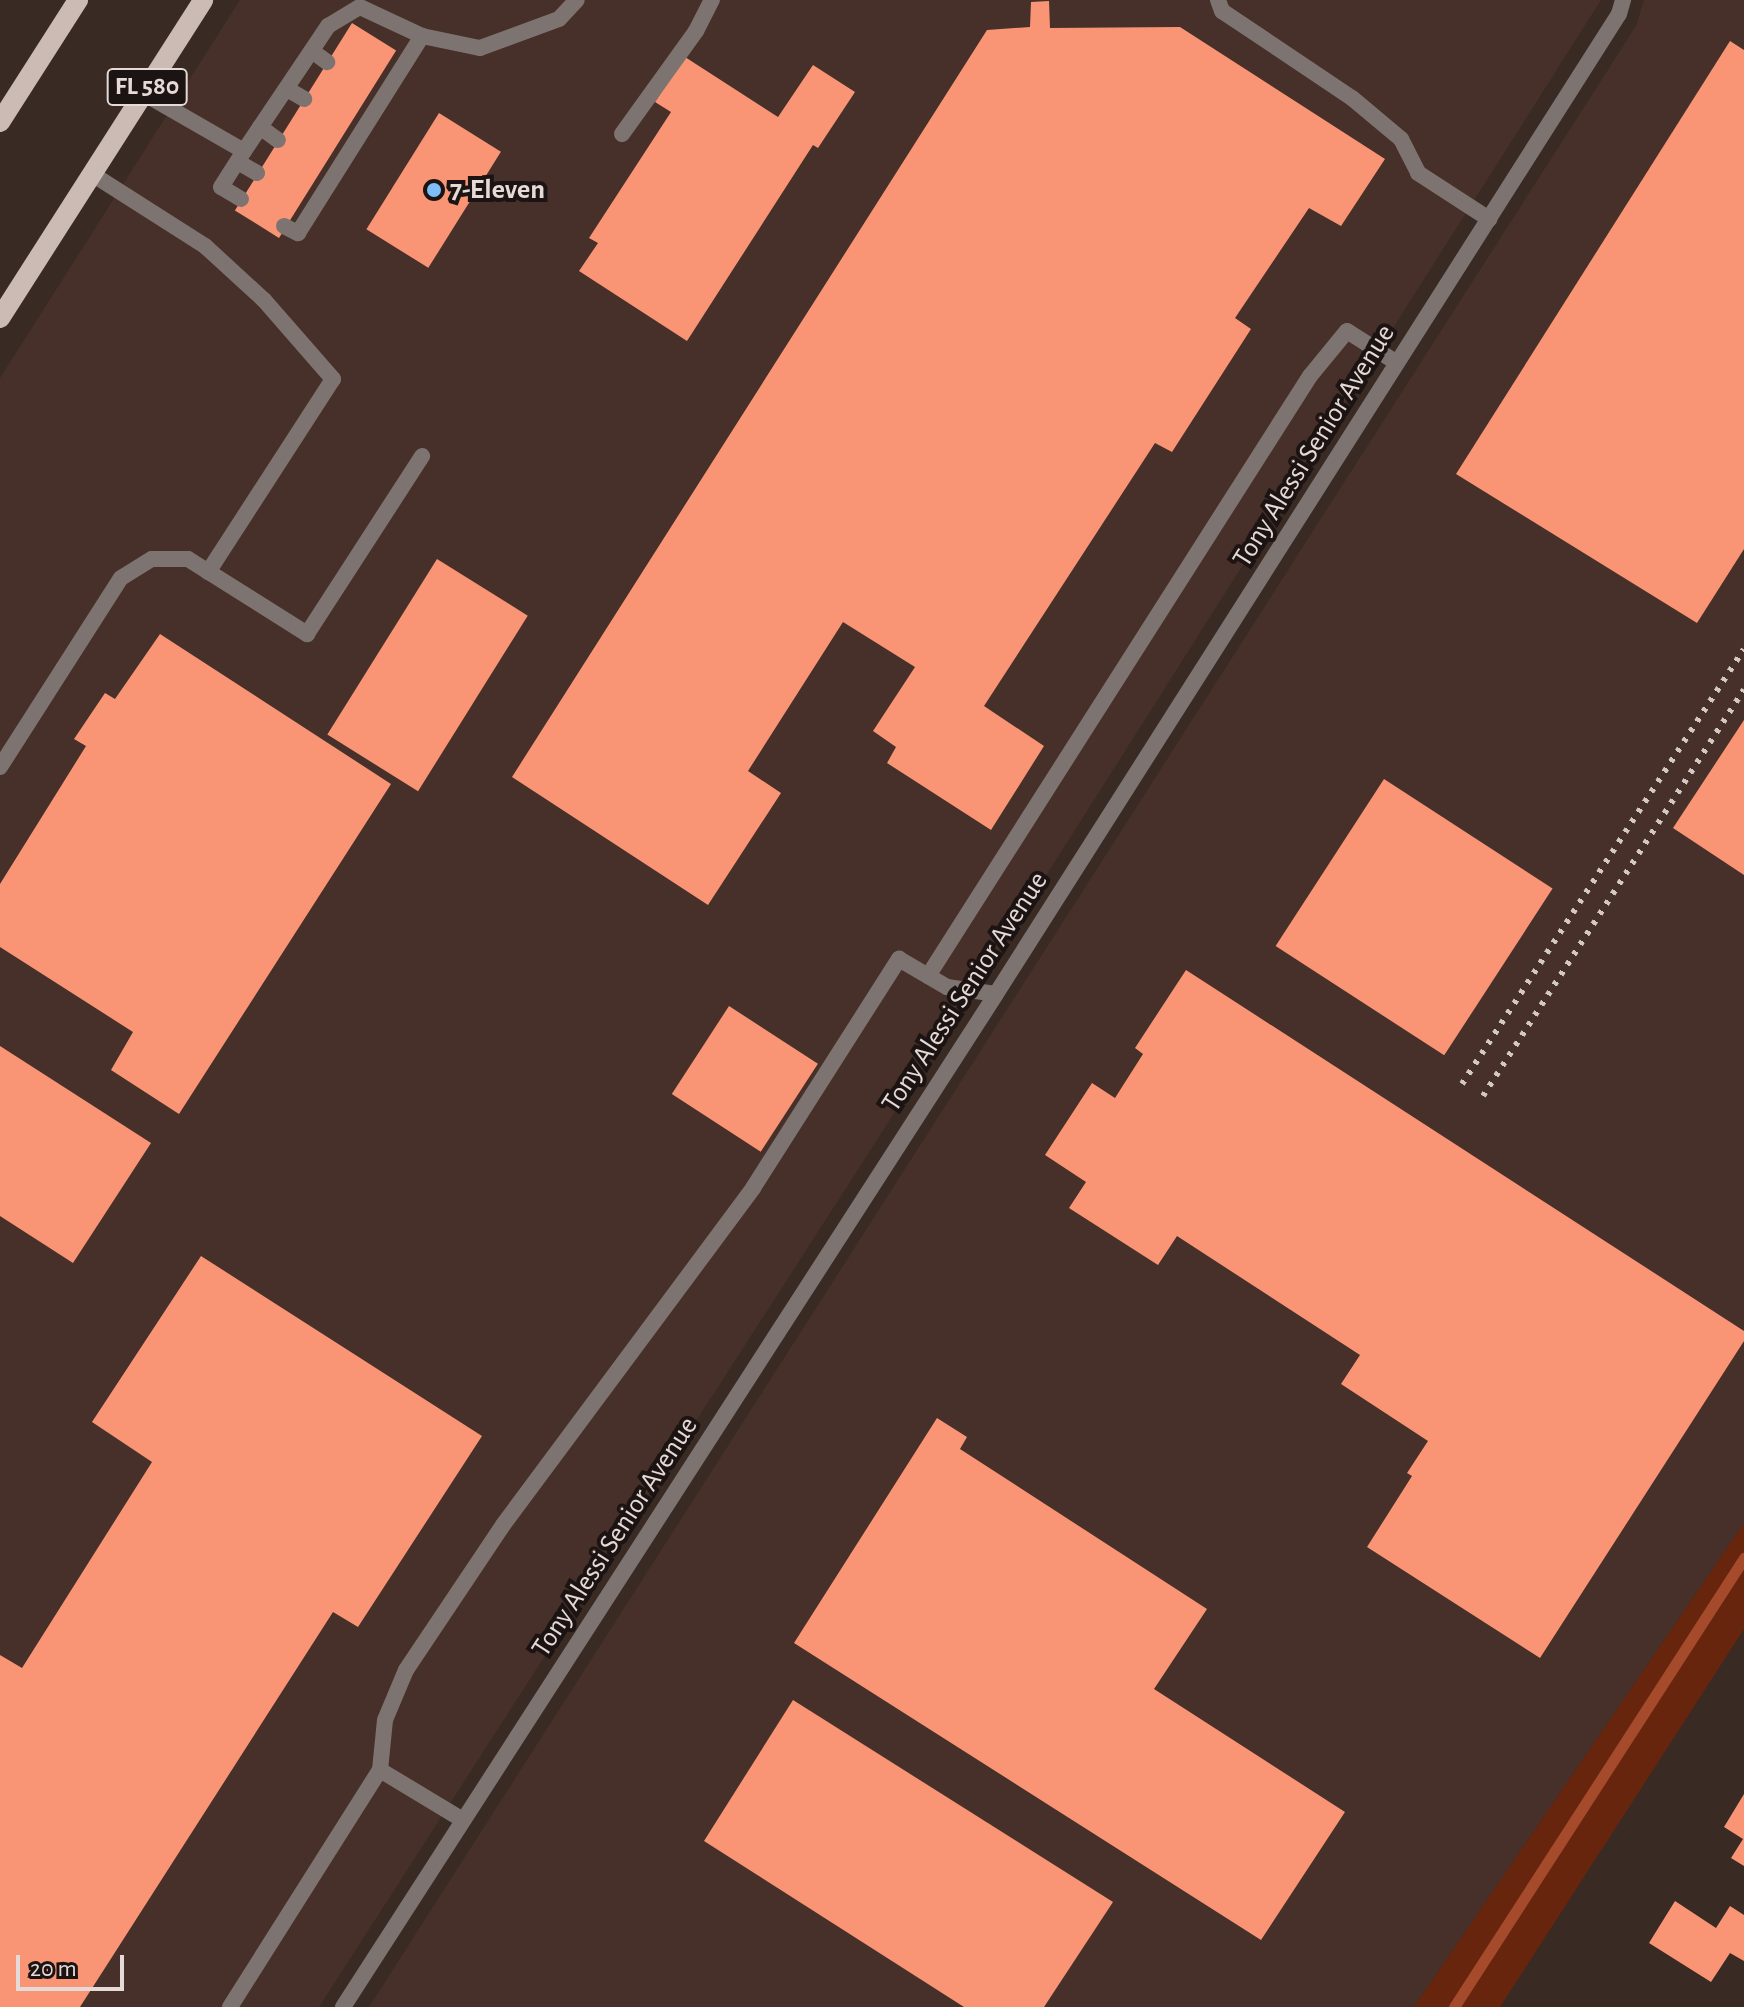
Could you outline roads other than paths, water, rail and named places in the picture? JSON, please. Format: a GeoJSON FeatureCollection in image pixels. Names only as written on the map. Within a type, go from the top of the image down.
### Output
{"type":"FeatureCollection","features":[{"type":"Feature","properties":{"kind":"main road"},"geometry":{"type":"LineString","coordinates":[[0,122],[78,0]]}},
{"type":"Feature","properties":{"kind":"main road","name":"FL 580"},"geometry":{"type":"LineString","coordinates":[[0,318],[203,0]]}},
{"type":"Feature","properties":{"kind":"street"},"geometry":{"type":"LineString","coordinates":[[241,199],[221,187],[328,26],[360,7],[422,36],[480,48],[559,19],[577,0]]}},
{"type":"Feature","properties":{"kind":"street"},"geometry":{"type":"LineString","coordinates":[[622,134],[712,0]]}},
{"type":"Feature","properties":{"kind":"street"},"geometry":{"type":"LineString","coordinates":[[1218,0],[1222,11],[1352,98],[1401,139],[1418,173],[1489,219]]}},
{"type":"Feature","properties":{"kind":"street","name":"Tony Alessi Senior Avenue"},"geometry":{"type":"LineString","coordinates":[[343,2007],[996,994],[1489,219],[1623,0]]}},
{"type":"Feature","properties":{"kind":"street"},"geometry":{"type":"LineString","coordinates":[[284,226],[298,233],[307,205],[327,173],[377,94],[422,36]]}},
{"type":"Feature","properties":{"kind":"street"},"geometry":{"type":"LineString","coordinates":[[312,51],[327,62]]}},
{"type":"Feature","properties":{"kind":"street"},"geometry":{"type":"LineString","coordinates":[[287,89],[304,99]]}},
{"type":"Feature","properties":{"kind":"street"},"geometry":{"type":"LineString","coordinates":[[143,93],[241,156],[257,173]]}},
{"type":"Feature","properties":{"kind":"street"},"geometry":{"type":"LineString","coordinates":[[260,127],[278,140]]}},
{"type":"Feature","properties":{"kind":"street"},"geometry":{"type":"LineString","coordinates":[[92,174],[205,246],[264,300],[333,379],[208,572]]}},
{"type":"Feature","properties":{"kind":"street"},"geometry":{"type":"LineString","coordinates":[[928,976],[1310,376],[1347,331],[1397,363]]}},
{"type":"Feature","properties":{"kind":"street"},"geometry":{"type":"LineString","coordinates":[[0,767],[121,578],[152,559],[188,559],[307,634],[422,456]]}},
{"type":"Feature","properties":{"kind":"street"},"geometry":{"type":"LineString","coordinates":[[230,2007],[380,1770],[385,1720],[406,1670],[503,1525],[753,1188],[899,959],[965,993],[996,994]]}},
{"type":"Feature","properties":{"kind":"street"},"geometry":{"type":"LineString","coordinates":[[380,1770],[463,1820]]}},
{"type":"Feature","properties":{"kind":"waterway"},"geometry":{"type":"LineString","coordinates":[[1454,2007],[1744,1558]]}},
{"type":"Feature","properties":{"kind":"railway"},"geometry":{"type":"LineString","coordinates":[[1462,1084],[1744,649]]}},
{"type":"Feature","properties":{"kind":"railway"},"geometry":{"type":"LineString","coordinates":[[1483,1096],[1744,690]]}},
{"type":"Feature","properties":{"kind":"place","name":"7-Eleven"},"geometry":{"type":"Point","coordinates":[434,190]}}]}
